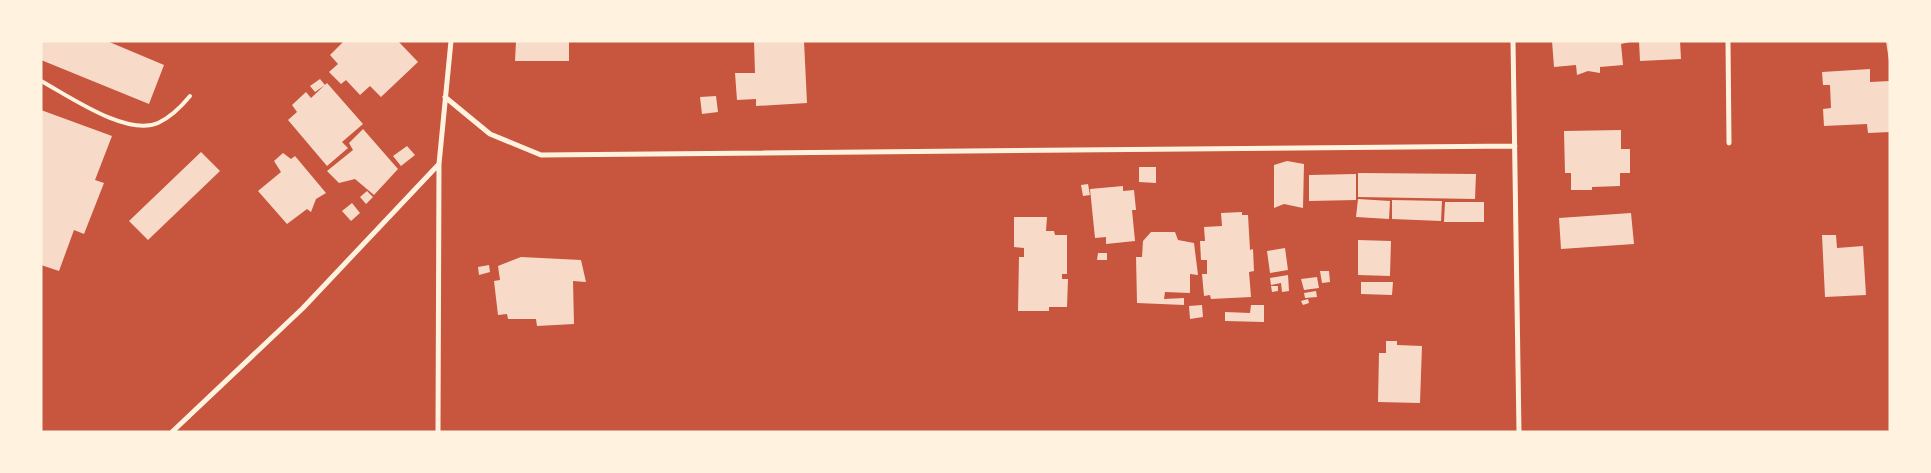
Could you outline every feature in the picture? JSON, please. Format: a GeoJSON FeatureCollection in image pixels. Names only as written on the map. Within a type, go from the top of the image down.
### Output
{"type":"FeatureCollection","features":[{"type":"Feature","properties":{"kind":"street"},"geometry":{"type":"LineString","coordinates":[[438,432],[439,164],[451,41]]}},
{"type":"Feature","properties":{"kind":"street"},"geometry":{"type":"LineString","coordinates":[[1513,41],[1519,432]]}},
{"type":"Feature","properties":{"kind":"street"},"geometry":{"type":"LineString","coordinates":[[1728,41],[1729,143]]}},
{"type":"Feature","properties":{"kind":"street"},"geometry":{"type":"LineString","coordinates":[[445,97],[490,134],[541,156],[1515,146]]}},
{"type":"Feature","properties":{"kind":"street"},"geometry":{"type":"LineString","coordinates":[[172,432],[303,308],[439,164]]}},
{"type":"Feature","properties":{"kind":"lane"},"geometry":{"type":"LineString","coordinates":[[41,81],[117,122],[136,126],[156,124],[176,112],[190,96]]}},
{"type":"Feature","properties":{"kind":"building"},"geometry":{"type":"Polygon","coordinates":[[[41,41],[107,41],[164,65],[149,104],[41,60],[41,41]]]}},
{"type":"Feature","properties":{"kind":"building"},"geometry":{"type":"Polygon","coordinates":[[[344,41],[398,41],[418,62],[381,97],[370,86],[360,95],[346,80],[341,84],[329,72],[338,64],[330,55],[344,41]]]}},
{"type":"Feature","properties":{"kind":"building"},"geometry":{"type":"Polygon","coordinates":[[[516,41],[569,41],[569,61],[515,61],[516,41]]]}},
{"type":"Feature","properties":{"kind":"building"},"geometry":{"type":"Polygon","coordinates":[[[754,41],[804,41],[807,103],[756,106],[756,99],[737,100],[735,73],[755,73],[754,41]]]}},
{"type":"Feature","properties":{"kind":"building"},"geometry":{"type":"Polygon","coordinates":[[[1552,41],[1630,42],[1621,44],[1623,65],[1600,67],[1600,73],[1588,71],[1577,75],[1576,65],[1554,67],[1552,41]]]}},
{"type":"Feature","properties":{"kind":"building"},"geometry":{"type":"Polygon","coordinates":[[[1639,41],[1680,41],[1681,59],[1640,61],[1639,41]]]}},
{"type":"Feature","properties":{"kind":"building"},"geometry":{"type":"Polygon","coordinates":[[[1886,41],[1890,41],[1890,61],[1889,61],[1886,41]]]}},
{"type":"Feature","properties":{"kind":"building"},"geometry":{"type":"Polygon","coordinates":[[[1870,69],[1870,82],[1890,81],[1890,132],[1868,133],[1867,124],[1824,126],[1823,109],[1831,108],[1830,85],[1823,85],[1822,72],[1870,69]]]}},
{"type":"Feature","properties":{"kind":"building"},"geometry":{"type":"Polygon","coordinates":[[[320,79],[325,85],[315,92],[310,86],[320,79]]]}},
{"type":"Feature","properties":{"kind":"building"},"geometry":{"type":"Polygon","coordinates":[[[327,83],[363,124],[342,142],[348,148],[327,166],[288,120],[297,112],[292,105],[306,92],[311,98],[327,83]]]}},
{"type":"Feature","properties":{"kind":"building"},"geometry":{"type":"Polygon","coordinates":[[[716,96],[718,112],[702,114],[700,97],[716,96]]]}},
{"type":"Feature","properties":{"kind":"building"},"geometry":{"type":"Polygon","coordinates":[[[41,110],[112,136],[95,180],[104,183],[84,234],[74,230],[59,271],[41,265],[41,110]]]}},
{"type":"Feature","properties":{"kind":"building"},"geometry":{"type":"Polygon","coordinates":[[[363,129],[398,169],[374,195],[355,179],[339,183],[327,171],[353,150],[349,143],[363,129]]]}},
{"type":"Feature","properties":{"kind":"building"},"geometry":{"type":"Polygon","coordinates":[[[1621,130],[1621,149],[1630,149],[1630,173],[1620,173],[1620,186],[1592,187],[1592,190],[1571,190],[1571,173],[1565,173],[1564,131],[1621,130]]]}},
{"type":"Feature","properties":{"kind":"building"},"geometry":{"type":"Polygon","coordinates":[[[407,146],[415,155],[401,166],[393,156],[407,146]]]}},
{"type":"Feature","properties":{"kind":"building"},"geometry":{"type":"Polygon","coordinates":[[[201,152],[220,171],[148,240],[129,221],[201,152]]]}},
{"type":"Feature","properties":{"kind":"building"},"geometry":{"type":"Polygon","coordinates":[[[283,153],[291,159],[295,156],[326,193],[316,199],[311,212],[307,209],[287,224],[258,191],[281,172],[274,161],[283,153]]]}},
{"type":"Feature","properties":{"kind":"building"},"geometry":{"type":"Polygon","coordinates":[[[1287,161],[1304,164],[1303,208],[1284,204],[1274,208],[1274,165],[1287,161]]]}},
{"type":"Feature","properties":{"kind":"building"},"geometry":{"type":"Polygon","coordinates":[[[1139,167],[1156,167],[1156,183],[1139,182],[1139,167]]]}},
{"type":"Feature","properties":{"kind":"building"},"geometry":{"type":"Polygon","coordinates":[[[1358,173],[1476,174],[1475,199],[1358,197],[1358,173]]]}},
{"type":"Feature","properties":{"kind":"building"},"geometry":{"type":"Polygon","coordinates":[[[1356,174],[1356,200],[1309,201],[1309,175],[1356,174]]]}},
{"type":"Feature","properties":{"kind":"building"},"geometry":{"type":"Polygon","coordinates":[[[1088,184],[1090,195],[1083,196],[1081,185],[1088,184]]]}},
{"type":"Feature","properties":{"kind":"building"},"geometry":{"type":"Polygon","coordinates":[[[1123,186],[1123,191],[1134,190],[1136,210],[1132,210],[1135,241],[1106,244],[1106,237],[1095,238],[1090,189],[1123,186]]]}},
{"type":"Feature","properties":{"kind":"building"},"geometry":{"type":"Polygon","coordinates":[[[367,191],[373,197],[366,204],[360,197],[367,191]]]}},
{"type":"Feature","properties":{"kind":"building"},"geometry":{"type":"Polygon","coordinates":[[[1358,199],[1390,201],[1389,219],[1356,217],[1358,199]]]}},
{"type":"Feature","properties":{"kind":"building"},"geometry":{"type":"Polygon","coordinates":[[[1392,200],[1442,201],[1441,221],[1392,219],[1392,200]]]}},
{"type":"Feature","properties":{"kind":"building"},"geometry":{"type":"Polygon","coordinates":[[[1445,202],[1484,202],[1484,222],[1444,222],[1445,202]]]}},
{"type":"Feature","properties":{"kind":"building"},"geometry":{"type":"Polygon","coordinates":[[[352,203],[360,213],[351,221],[342,211],[352,203]]]}},
{"type":"Feature","properties":{"kind":"building"},"geometry":{"type":"Polygon","coordinates":[[[1242,212],[1242,215],[1248,215],[1250,250],[1253,249],[1254,271],[1249,272],[1251,297],[1211,299],[1210,295],[1204,296],[1202,274],[1207,274],[1207,260],[1201,260],[1200,241],[1205,241],[1204,227],[1222,226],[1221,213],[1242,212]]]}},
{"type":"Feature","properties":{"kind":"building"},"geometry":{"type":"Polygon","coordinates":[[[1631,213],[1634,244],[1561,249],[1559,218],[1631,213]]]}},
{"type":"Feature","properties":{"kind":"building"},"geometry":{"type":"Polygon","coordinates":[[[1014,217],[1047,217],[1046,231],[1054,231],[1055,235],[1067,235],[1067,274],[1062,274],[1062,279],[1068,279],[1067,307],[1049,307],[1049,311],[1018,311],[1019,257],[1024,257],[1024,248],[1014,247],[1014,217]]]}},
{"type":"Feature","properties":{"kind":"building"},"geometry":{"type":"Polygon","coordinates":[[[1151,232],[1175,232],[1178,240],[1194,243],[1198,275],[1190,274],[1190,293],[1165,292],[1164,299],[1184,298],[1184,305],[1137,303],[1136,257],[1142,257],[1143,241],[1151,232]]]}},
{"type":"Feature","properties":{"kind":"building"},"geometry":{"type":"Polygon","coordinates":[[[1822,235],[1836,235],[1837,248],[1863,246],[1866,295],[1825,297],[1822,235]]]}},
{"type":"Feature","properties":{"kind":"building"},"geometry":{"type":"Polygon","coordinates":[[[1358,240],[1391,241],[1390,276],[1358,275],[1358,240]]]}},
{"type":"Feature","properties":{"kind":"building"},"geometry":{"type":"Polygon","coordinates":[[[1285,248],[1288,270],[1270,273],[1267,251],[1285,248]]]}},
{"type":"Feature","properties":{"kind":"building"},"geometry":{"type":"Polygon","coordinates":[[[1098,253],[1107,253],[1107,260],[1097,260],[1098,253]]]}},
{"type":"Feature","properties":{"kind":"building"},"geometry":{"type":"Polygon","coordinates":[[[521,257],[581,260],[586,282],[573,281],[574,324],[537,326],[536,319],[508,319],[507,314],[498,315],[494,281],[500,280],[498,266],[521,257]]]}},
{"type":"Feature","properties":{"kind":"building"},"geometry":{"type":"Polygon","coordinates":[[[489,265],[490,272],[479,275],[478,267],[489,265]]]}},
{"type":"Feature","properties":{"kind":"building"},"geometry":{"type":"Polygon","coordinates":[[[1320,271],[1329,271],[1330,282],[1322,283],[1320,271]]]}},
{"type":"Feature","properties":{"kind":"building"},"geometry":{"type":"Polygon","coordinates":[[[1288,275],[1289,291],[1282,292],[1281,283],[1271,285],[1270,278],[1288,275]]]}},
{"type":"Feature","properties":{"kind":"building"},"geometry":{"type":"Polygon","coordinates":[[[1317,277],[1319,288],[1304,290],[1301,279],[1317,277]]]}},
{"type":"Feature","properties":{"kind":"building"},"geometry":{"type":"Polygon","coordinates":[[[1361,282],[1393,282],[1392,295],[1361,294],[1361,282]]]}},
{"type":"Feature","properties":{"kind":"building"},"geometry":{"type":"Polygon","coordinates":[[[1271,286],[1278,286],[1278,291],[1272,292],[1271,286]]]}},
{"type":"Feature","properties":{"kind":"building"},"geometry":{"type":"Polygon","coordinates":[[[1316,291],[1317,297],[1305,298],[1304,293],[1316,291]]]}},
{"type":"Feature","properties":{"kind":"building"},"geometry":{"type":"Polygon","coordinates":[[[1308,299],[1309,303],[1303,305],[1301,301],[1308,299]]]}},
{"type":"Feature","properties":{"kind":"building"},"geometry":{"type":"Polygon","coordinates":[[[1202,305],[1203,317],[1190,319],[1189,306],[1202,305]]]}},
{"type":"Feature","properties":{"kind":"building"},"geometry":{"type":"Polygon","coordinates":[[[1251,305],[1264,305],[1264,322],[1225,321],[1225,312],[1250,313],[1251,305]]]}},
{"type":"Feature","properties":{"kind":"building"},"geometry":{"type":"Polygon","coordinates":[[[1386,341],[1397,341],[1397,345],[1422,346],[1420,403],[1378,402],[1379,353],[1386,353],[1386,341]]]}}]}
